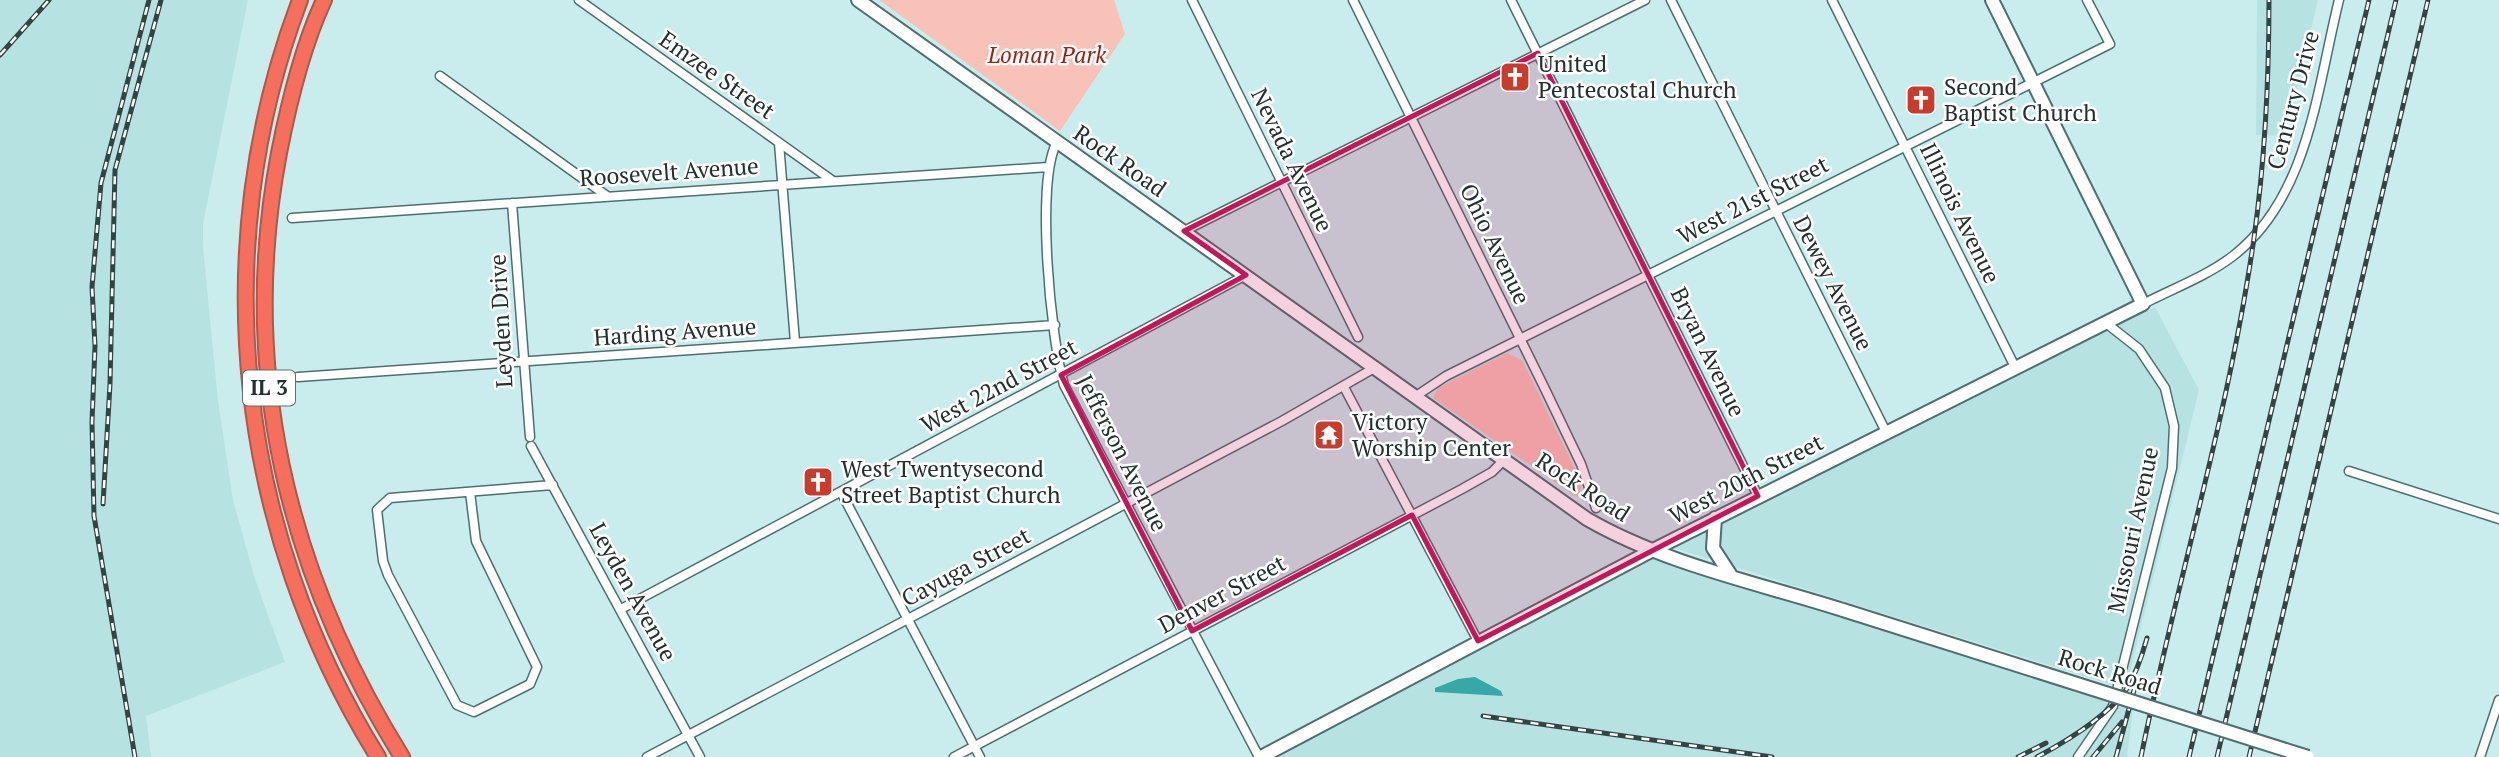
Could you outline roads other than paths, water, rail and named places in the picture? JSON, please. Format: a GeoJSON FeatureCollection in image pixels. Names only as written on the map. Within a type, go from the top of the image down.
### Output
{"type":"FeatureCollection","features":[{"type":"Feature","properties":{"kind":"highway","name":"IL 3"},"geometry":{"type":"LineString","coordinates":[[300,0],[269,100],[249,219],[245,312],[250,399],[264,481],[287,568],[318,646],[378,757]]}},
{"type":"Feature","properties":{"kind":"highway","name":"IL 3"},"geometry":{"type":"LineString","coordinates":[[324,0],[294,86],[275,175],[264,289],[267,373],[290,504],[317,592],[352,671],[402,757]]}},
{"type":"Feature","properties":{"kind":"main road","name":"Rock Road"},"geometry":{"type":"LineString","coordinates":[[858,0],[1587,519],[1653,550],[2308,757]]}},
{"type":"Feature","properties":{"kind":"main road"},"geometry":{"type":"LineString","coordinates":[[1992,0],[2143,304]]}},
{"type":"Feature","properties":{"kind":"main road","name":"West 20th Street"},"geometry":{"type":"LineString","coordinates":[[1260,757],[1715,518],[2143,304]]}},
{"type":"Feature","properties":{"kind":"main road"},"geometry":{"type":"LineString","coordinates":[[1715,518],[1713,548],[1730,575]]}},
{"type":"Feature","properties":{"kind":"street","name":"Emzee Street"},"geometry":{"type":"LineString","coordinates":[[579,0],[833,181]]}},
{"type":"Feature","properties":{"kind":"street","name":"Nevada Avenue"},"geometry":{"type":"LineString","coordinates":[[1192,0],[1357,338]]}},
{"type":"Feature","properties":{"kind":"street","name":"Ohio Avenue"},"geometry":{"type":"LineString","coordinates":[[1353,0],[1581,464],[1596,508]]}},
{"type":"Feature","properties":{"kind":"street","name":"Bryan Avenue"},"geometry":{"type":"LineString","coordinates":[[1511,0],[1758,496]]}},
{"type":"Feature","properties":{"kind":"street"},"geometry":{"type":"LineString","coordinates":[[1184,231],[1645,0]]}},
{"type":"Feature","properties":{"kind":"street","name":"Dewey Avenue"},"geometry":{"type":"LineString","coordinates":[[1671,0],[1885,432]]}},
{"type":"Feature","properties":{"kind":"street","name":"Illinois Avenue"},"geometry":{"type":"LineString","coordinates":[[1832,0],[2016,369]]}},
{"type":"Feature","properties":{"kind":"street","name":"West 21st Street"},"geometry":{"type":"LineString","coordinates":[[1416,396],[1446,376],[2110,44],[2087,0]]}},
{"type":"Feature","properties":{"kind":"street","name":"Century Drive"},"geometry":{"type":"LineString","coordinates":[[2143,304],[2231,258],[2254,238],[2283,201],[2304,142],[2339,0]]}},
{"type":"Feature","properties":{"kind":"street"},"geometry":{"type":"LineString","coordinates":[[440,76],[607,196]]}},
{"type":"Feature","properties":{"kind":"street","name":"Jefferson Avenue"},"geometry":{"type":"LineString","coordinates":[[1058,142],[1048,167],[1047,229],[1061,375],[1072,403],[1125,505],[1260,757]]}},
{"type":"Feature","properties":{"kind":"street"},"geometry":{"type":"LineString","coordinates":[[779,143],[795,342]]}},
{"type":"Feature","properties":{"kind":"street","name":"Roosevelt Avenue"},"geometry":{"type":"LineString","coordinates":[[292,218],[1048,167]]}},
{"type":"Feature","properties":{"kind":"street","name":"Leyden Drive"},"geometry":{"type":"LineString","coordinates":[[512,203],[526,361],[524,392],[531,442]]}},
{"type":"Feature","properties":{"kind":"street","name":"West 22nd Street"},"geometry":{"type":"LineString","coordinates":[[621,609],[1246,275]]}},
{"type":"Feature","properties":{"kind":"street","name":"Missouri Avenue"},"geometry":{"type":"LineString","coordinates":[[2078,757],[2113,706],[2172,468],[2174,426],[2165,388],[2138,349],[2106,323]]}},
{"type":"Feature","properties":{"kind":"street","name":"Harding Avenue"},"geometry":{"type":"LineString","coordinates":[[298,377],[1055,325]]}},
{"type":"Feature","properties":{"kind":"street","name":"Cayuga Street"},"geometry":{"type":"LineString","coordinates":[[647,757],[1125,505],[1376,368]]}},
{"type":"Feature","properties":{"kind":"street"},"geometry":{"type":"LineString","coordinates":[[1344,387],[1478,641]]}},
{"type":"Feature","properties":{"kind":"street","name":"Leyden Avenue"},"geometry":{"type":"LineString","coordinates":[[531,442],[700,757]]}},
{"type":"Feature","properties":{"kind":"street","name":"Denver Street"},"geometry":{"type":"LineString","coordinates":[[954,757],[1492,472],[1504,460]]}},
{"type":"Feature","properties":{"kind":"street"},"geometry":{"type":"LineString","coordinates":[[2349,471],[2499,519]]}},
{"type":"Feature","properties":{"kind":"street"},"geometry":{"type":"LineString","coordinates":[[470,492],[475,541],[537,667],[530,684],[474,712],[457,705],[388,575],[376,515],[380,504],[390,498],[553,485]]}},
{"type":"Feature","properties":{"kind":"street"},"geometry":{"type":"LineString","coordinates":[[841,492],[980,757]]}},
{"type":"Feature","properties":{"kind":"street"},"geometry":{"type":"LineString","coordinates":[[2480,757],[2499,699]]}},
{"type":"Feature","properties":{"kind":"water"},"geometry":{"type":"Polygon","coordinates":[[[1475,677],[1501,691],[1503,696],[1435,692],[1435,688],[1458,679],[1475,677]]]}},
{"type":"Feature","properties":{"kind":"railway"},"geometry":{"type":"LineString","coordinates":[[0,55],[49,0]]}},
{"type":"Feature","properties":{"kind":"railway"},"geometry":{"type":"LineString","coordinates":[[135,757],[94,516],[92,422],[95,346],[92,287],[101,183],[149,0]]}},
{"type":"Feature","properties":{"kind":"railway"},"geometry":{"type":"LineString","coordinates":[[103,504],[110,384],[115,170],[161,0]]}},
{"type":"Feature","properties":{"kind":"railway"},"geometry":{"type":"LineString","coordinates":[[2141,757],[2231,369],[2243,304],[2264,149],[2269,0]]}},
{"type":"Feature","properties":{"kind":"railway"},"geometry":{"type":"LineString","coordinates":[[2189,757],[2369,0]]}},
{"type":"Feature","properties":{"kind":"railway"},"geometry":{"type":"LineString","coordinates":[[2217,757],[2396,0]]}},
{"type":"Feature","properties":{"kind":"railway"},"geometry":{"type":"LineString","coordinates":[[2249,757],[2428,0]]}},
{"type":"Feature","properties":{"kind":"railway"},"geometry":{"type":"LineString","coordinates":[[2037,757],[2085,728],[2117,700],[2133,678],[2147,638]]}},
{"type":"Feature","properties":{"kind":"railway"},"geometry":{"type":"LineString","coordinates":[[2116,757],[2137,679]]}},
{"type":"Feature","properties":{"kind":"railway"},"geometry":{"type":"LineString","coordinates":[[1483,716],[1772,757]]}},
{"type":"Feature","properties":{"kind":"railway"},"geometry":{"type":"LineString","coordinates":[[2093,757],[2122,722]]}},
{"type":"Feature","properties":{"kind":"railway"},"geometry":{"type":"LineString","coordinates":[[2018,757],[2046,743]]}},
{"type":"Feature","properties":{"kind":"place","name":"United Pentecostal Church"},"geometry":{"type":"Point","coordinates":[1515,77]}},
{"type":"Feature","properties":{"kind":"place","name":"Second Baptist Church"},"geometry":{"type":"Point","coordinates":[1921,100]}},
{"type":"Feature","properties":{"kind":"place","name":"Victory Worship Center"},"geometry":{"type":"Point","coordinates":[1329,435]}},
{"type":"Feature","properties":{"kind":"place","name":"West Twentysecond Street Baptist Church"},"geometry":{"type":"Point","coordinates":[818,482]}},
{"type":"Feature","properties":{"kind":"park label","name":"Loman Park"},"geometry":{"type":"Point","coordinates":[1047,55]}}]}
